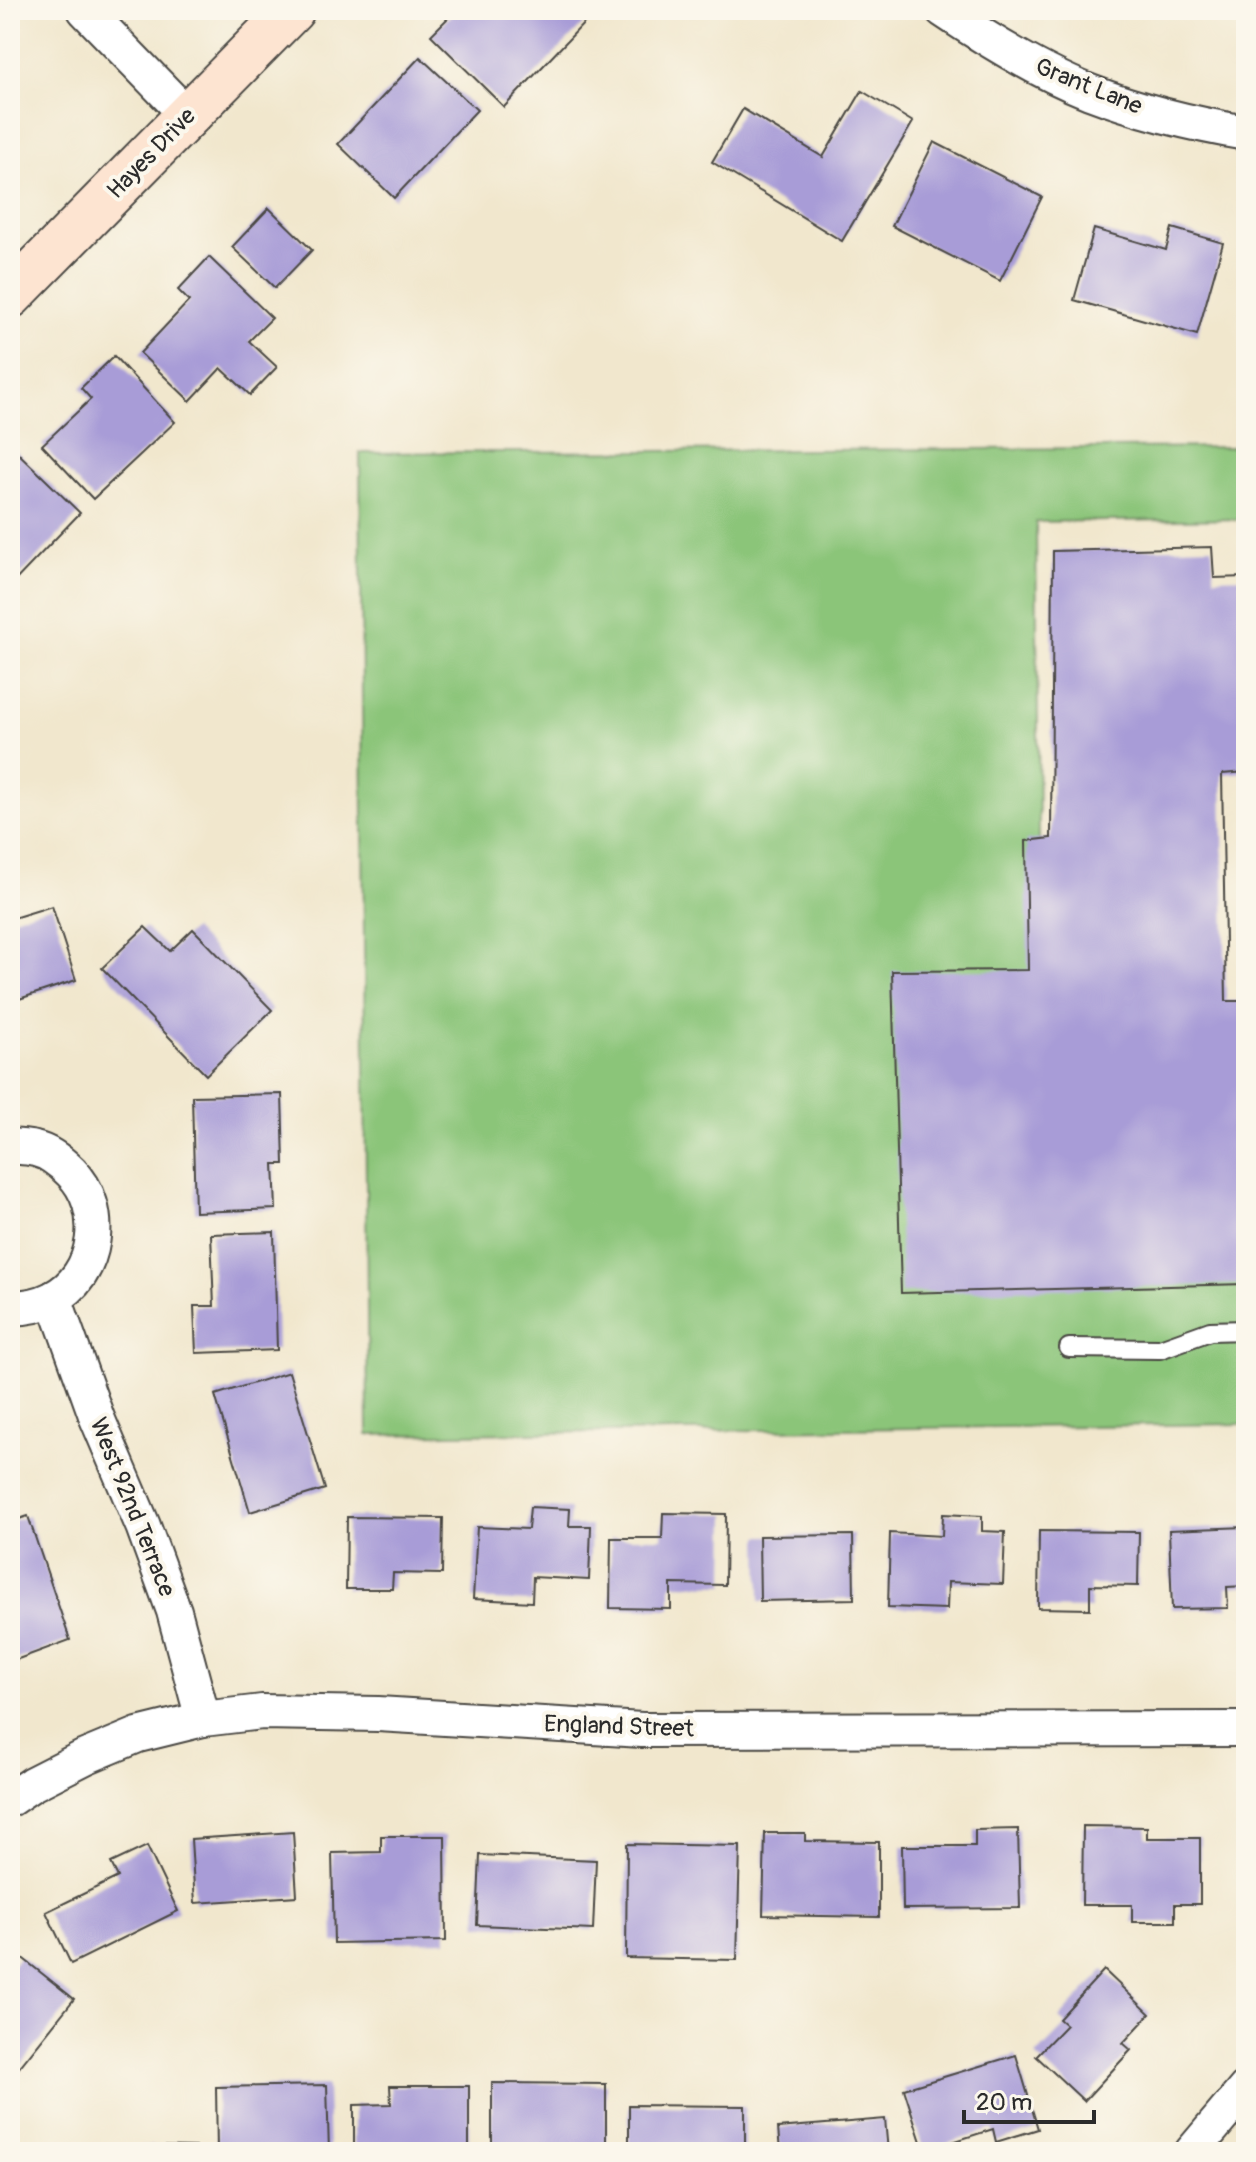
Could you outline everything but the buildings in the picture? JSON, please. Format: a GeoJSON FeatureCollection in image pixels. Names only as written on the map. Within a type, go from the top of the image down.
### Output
{"type":"FeatureCollection","features":[{"type":"Feature","properties":{"kind":"street"},"geometry":{"type":"LineString","coordinates":[[85,10],[187,115]]}},
{"type":"Feature","properties":{"kind":"street","name":"Hayes Drive"},"geometry":{"type":"LineString","coordinates":[[10,296],[292,10]]}},
{"type":"Feature","properties":{"kind":"street","name":"Grant Lane"},"geometry":{"type":"LineString","coordinates":[[943,10],[1032,63],[1088,91],[1156,113],[1246,133]]}},
{"type":"Feature","properties":{"kind":"street"},"geometry":{"type":"LineString","coordinates":[[10,1146],[36,1149],[60,1161],[79,1180],[91,1204],[95,1231],[89,1258],[75,1280],[54,1298],[29,1307],[10,1308]]}},
{"type":"Feature","properties":{"kind":"street","name":"West 92nd Terrace"},"geometry":{"type":"LineString","coordinates":[[54,1298],[97,1418],[143,1526],[174,1611],[203,1719]]}},
{"type":"Feature","properties":{"kind":"street","name":"England Street"},"geometry":{"type":"LineString","coordinates":[[10,1799],[85,1757],[138,1735],[203,1719],[262,1712],[378,1714],[642,1730],[1246,1729]]}},
{"type":"Feature","properties":{"kind":"street"},"geometry":{"type":"LineString","coordinates":[[1192,2152],[1246,2088]]}},
{"type":"Feature","properties":{"kind":"lane"},"geometry":{"type":"LineString","coordinates":[[1069,1348],[1160,1349],[1210,1331],[1246,1330]]}},
{"type":"Feature","properties":{"kind":"green space"},"geometry":{"type":"Polygon","coordinates":[[[1246,447],[1246,519],[1036,522],[1043,1238],[1246,1239],[1246,1424],[368,1435],[360,453],[1246,447]]]}}]}
